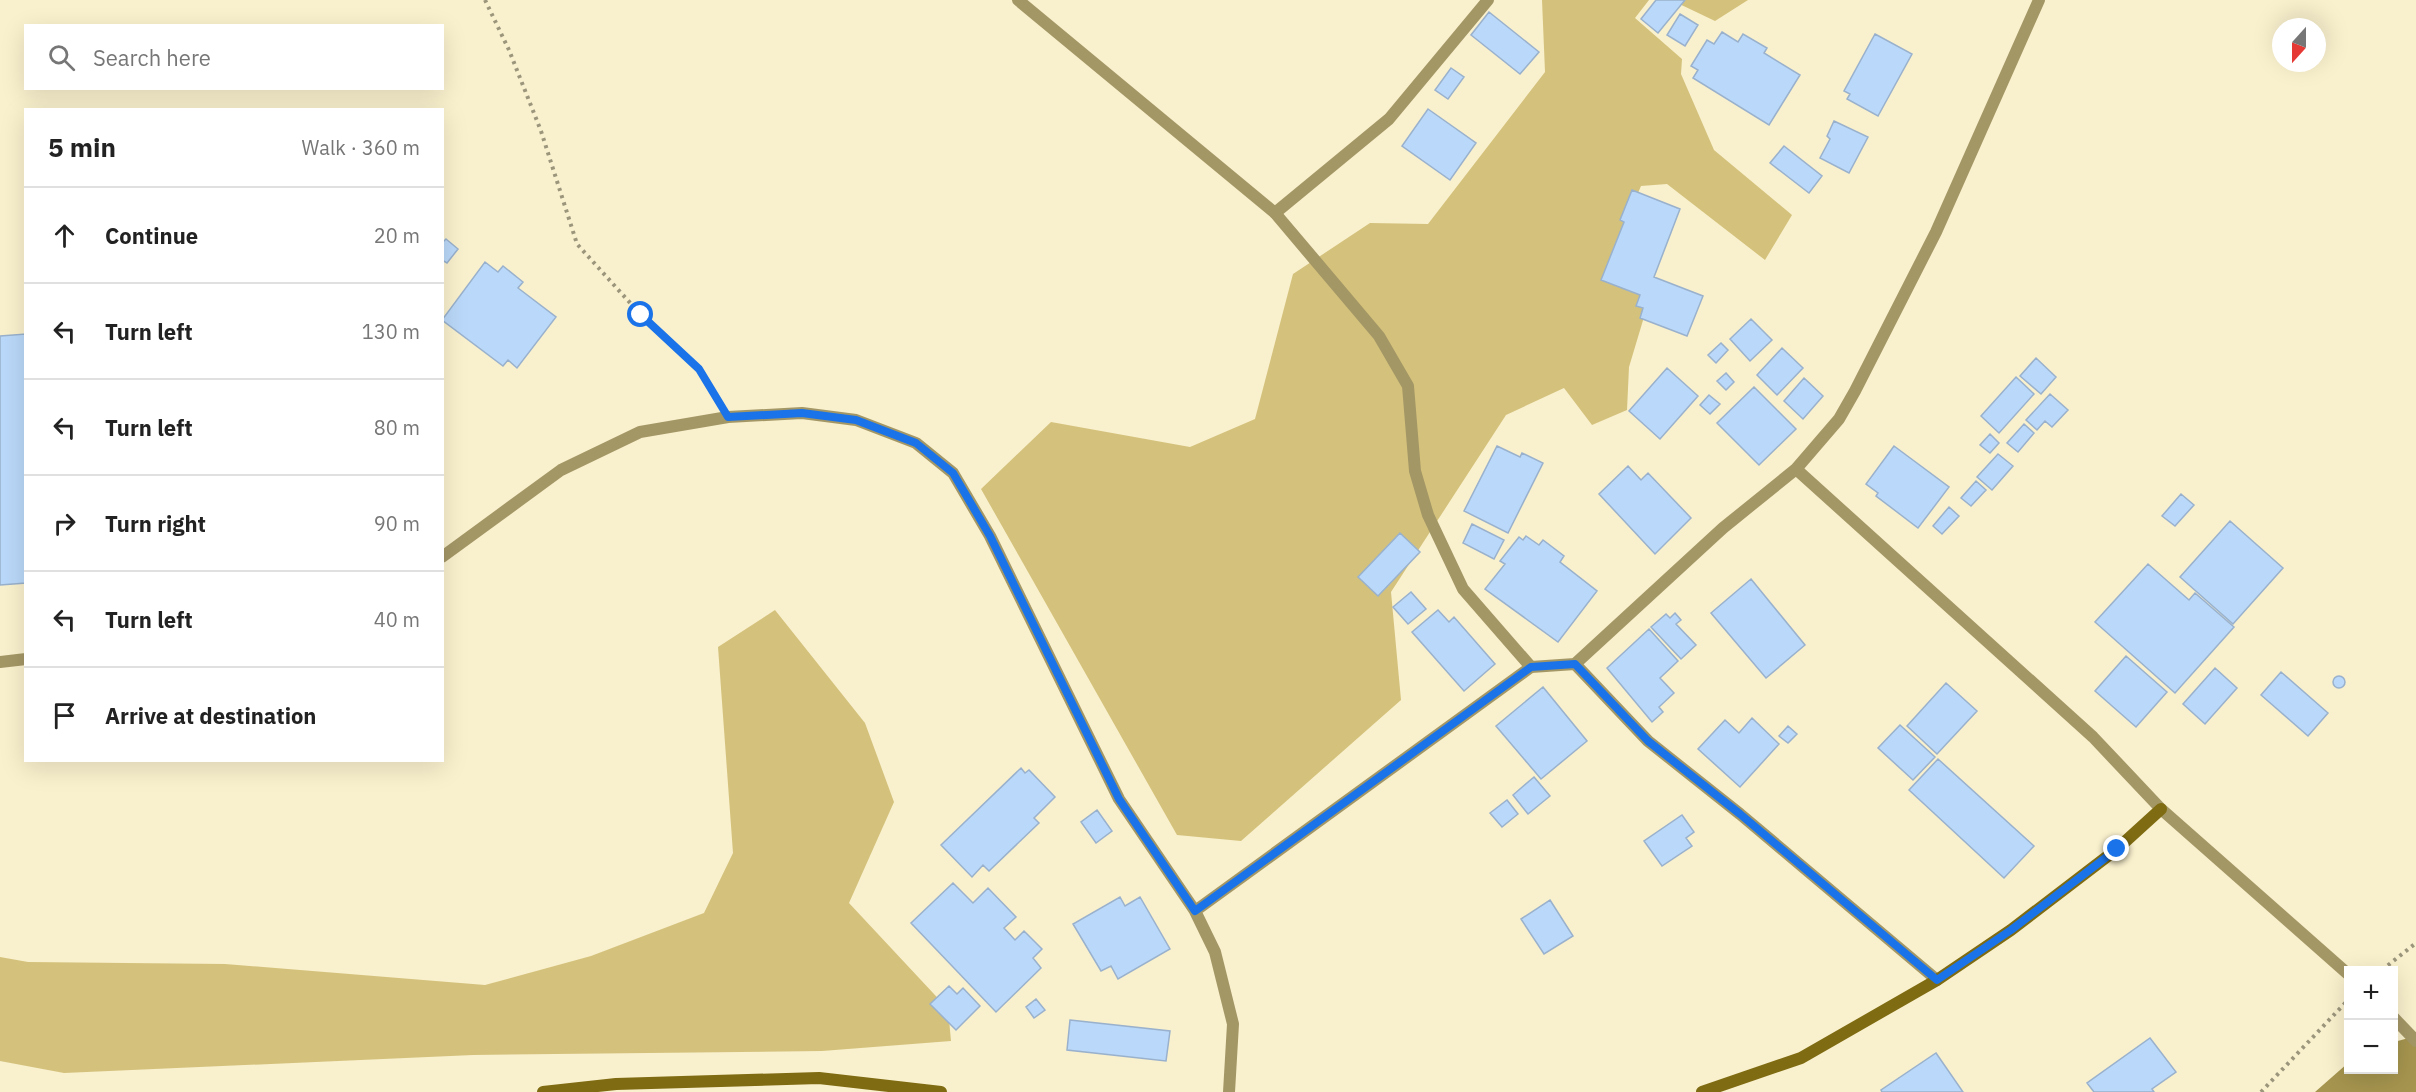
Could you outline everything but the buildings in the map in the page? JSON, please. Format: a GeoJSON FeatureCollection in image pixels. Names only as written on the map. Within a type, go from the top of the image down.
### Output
{"type":"FeatureCollection","features":[{"type":"Feature","properties":{"kind":"street"},"geometry":{"type":"LineString","coordinates":[[1018,0],[1275,213],[1379,336],[1408,386],[1415,471],[1428,515],[1462,589],[1531,667]]}},
{"type":"Feature","properties":{"kind":"street"},"geometry":{"type":"LineString","coordinates":[[1275,213],[1389,119],[1488,0]]}},
{"type":"Feature","properties":{"kind":"street"},"geometry":{"type":"LineString","coordinates":[[1195,911],[1531,667],[1575,664],[1723,528],[1796,469],[1839,419],[1855,391],[1936,232],[2040,0]]}},
{"type":"Feature","properties":{"kind":"street"},"geometry":{"type":"LineString","coordinates":[[444,556],[561,470],[640,432],[728,417],[802,413],[856,420],[916,443],[953,473],[990,536],[1119,799],[1195,911],[1215,952],[1233,1024],[1229,1092]]}},
{"type":"Feature","properties":{"kind":"street"},"geometry":{"type":"LineString","coordinates":[[1796,469],[2093,737],[2161,809],[2344,970]]}},
{"type":"Feature","properties":{"kind":"street"},"geometry":{"type":"LineString","coordinates":[[0,662],[24,659]]}},
{"type":"Feature","properties":{"kind":"street"},"geometry":{"type":"LineString","coordinates":[[1575,664],[1648,741],[1740,814],[1937,980]]}},
{"type":"Feature","properties":{"kind":"street"},"geometry":{"type":"LineString","coordinates":[[1702,1092],[1801,1058],[1937,980],[2011,930],[2108,856],[2161,809]]}},
{"type":"Feature","properties":{"kind":"street"},"geometry":{"type":"LineString","coordinates":[[2396,1020],[2416,1041]]}},
{"type":"Feature","properties":{"kind":"street"},"geometry":{"type":"LineString","coordinates":[[543,1092],[616,1084],[819,1078],[941,1092]]}},
{"type":"Feature","properties":{"kind":"path"},"geometry":{"type":"LineString","coordinates":[[485,0],[509,50],[541,131],[577,244],[641,315],[699,369],[728,417]]}},
{"type":"Feature","properties":{"kind":"path"},"geometry":{"type":"LineString","coordinates":[[2387,966],[2416,943]]}},
{"type":"Feature","properties":{"kind":"path"},"geometry":{"type":"LineString","coordinates":[[2261,1092],[2344,1005]]}},
{"type":"Feature","properties":{"kind":"shaded area"},"geometry":{"type":"Polygon","coordinates":[[[1542,0],[1649,0],[1635,18],[1682,59],[1681,74],[1714,150],[1792,215],[1765,260],[1667,184],[1641,186],[1604,272],[1650,297],[1629,367],[1627,410],[1592,425],[1564,388],[1506,415],[1391,592],[1401,700],[1241,841],[1177,835],[981,489],[1051,422],[1190,447],[1255,419],[1293,274],[1370,223],[1428,224],[1545,72],[1542,0]]]}},
{"type":"Feature","properties":{"kind":"shaded area"},"geometry":{"type":"Polygon","coordinates":[[[1671,0],[1748,0],[1715,21],[1671,0]]]}},
{"type":"Feature","properties":{"kind":"shaded area"},"geometry":{"type":"Polygon","coordinates":[[[775,610],[865,723],[894,802],[849,903],[948,1009],[951,1041],[822,1051],[473,1055],[64,1073],[0,1061],[0,957],[28,962],[225,964],[485,985],[591,956],[704,913],[733,853],[718,647],[775,610]]]}},
{"type":"Feature","properties":{"kind":"shaded area"},"geometry":{"type":"Polygon","coordinates":[[[2416,1036],[2416,1092],[2315,1092],[2344,1067],[2344,1074],[2398,1074],[2398,1041],[2416,1036]]]}},
{"type":"Feature","properties":{"kind":"route"},"geometry":{"type":"LineString","coordinates":[[641,315],[699,369],[728,417],[802,413],[856,420],[916,443],[953,473],[990,536],[1119,799],[1195,911],[1531,667],[1575,664],[1648,741],[1740,814],[1937,980],[2011,930],[2117,849]]}}]}
